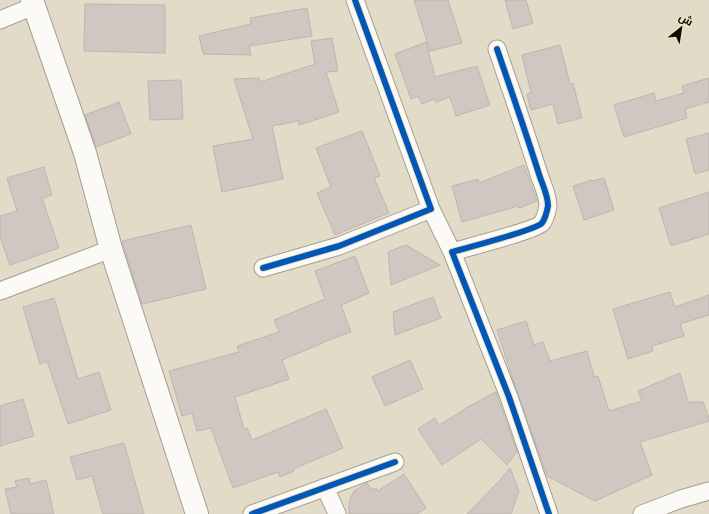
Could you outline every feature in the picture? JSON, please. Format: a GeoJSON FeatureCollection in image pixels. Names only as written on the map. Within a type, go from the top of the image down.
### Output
{"type":"FeatureCollection","features":[{"type":"Feature","properties":{"kind":"main road"},"geometry":{"type":"LineString","coordinates":[[33,3],[85,153],[112,249],[197,514]]}},
{"type":"Feature","properties":{"kind":"street"},"geometry":{"type":"LineString","coordinates":[[355,0],[431,209],[452,252],[509,397],[549,514]]}},
{"type":"Feature","properties":{"kind":"street"},"geometry":{"type":"LineString","coordinates":[[0,20],[33,3]]}},
{"type":"Feature","properties":{"kind":"street"},"geometry":{"type":"LineString","coordinates":[[452,252],[528,230],[541,224],[548,206],[527,135],[496,49]]}},
{"type":"Feature","properties":{"kind":"street"},"geometry":{"type":"LineString","coordinates":[[264,268],[339,246],[431,209]]}},
{"type":"Feature","properties":{"kind":"street"},"geometry":{"type":"LineString","coordinates":[[0,291],[112,249]]}},
{"type":"Feature","properties":{"kind":"street"},"geometry":{"type":"LineString","coordinates":[[252,514],[395,462]]}},
{"type":"Feature","properties":{"kind":"street"},"geometry":{"type":"LineString","coordinates":[[325,487],[337,514]]}},
{"type":"Feature","properties":{"kind":"street"},"geometry":{"type":"LineString","coordinates":[[642,514],[709,491]]}},
{"type":"Feature","properties":{"kind":"building"},"geometry":{"type":"Polygon","coordinates":[[[414,0],[448,0],[462,43],[430,51],[414,0]]]}},
{"type":"Feature","properties":{"kind":"building"},"geometry":{"type":"Polygon","coordinates":[[[505,0],[526,0],[533,23],[513,29],[505,0]]]}},
{"type":"Feature","properties":{"kind":"building"},"geometry":{"type":"Polygon","coordinates":[[[85,4],[165,5],[165,53],[84,51],[85,4]]]}},
{"type":"Feature","properties":{"kind":"building"},"geometry":{"type":"Polygon","coordinates":[[[307,8],[312,36],[249,46],[251,55],[203,54],[199,36],[251,24],[250,18],[307,8]]]}},
{"type":"Feature","properties":{"kind":"building"},"geometry":{"type":"Polygon","coordinates":[[[332,38],[338,71],[326,72],[339,112],[299,125],[298,121],[272,126],[283,179],[222,192],[213,146],[253,139],[234,79],[259,78],[260,82],[315,64],[311,41],[332,38]]]}},
{"type":"Feature","properties":{"kind":"building"},"geometry":{"type":"Polygon","coordinates":[[[426,42],[435,77],[477,66],[490,105],[456,116],[450,97],[436,102],[435,99],[422,104],[418,96],[411,99],[395,54],[426,42]]]}},
{"type":"Feature","properties":{"kind":"building"},"geometry":{"type":"Polygon","coordinates":[[[560,45],[570,84],[573,83],[582,118],[558,124],[553,104],[531,110],[527,94],[531,93],[522,55],[560,45]]]}},
{"type":"Feature","properties":{"kind":"building"},"geometry":{"type":"Polygon","coordinates":[[[709,78],[709,102],[685,109],[687,118],[624,137],[614,105],[654,93],[656,101],[684,93],[682,86],[709,78]]]}},
{"type":"Feature","properties":{"kind":"building"},"geometry":{"type":"Polygon","coordinates":[[[181,80],[183,119],[150,120],[148,81],[181,80]]]}},
{"type":"Feature","properties":{"kind":"building"},"geometry":{"type":"Polygon","coordinates":[[[119,102],[131,134],[96,147],[85,115],[119,102]]]}},
{"type":"Feature","properties":{"kind":"building"},"geometry":{"type":"Polygon","coordinates":[[[362,131],[380,176],[374,178],[389,213],[335,235],[317,193],[331,187],[316,148],[362,131]]]}},
{"type":"Feature","properties":{"kind":"building"},"geometry":{"type":"Polygon","coordinates":[[[709,133],[709,170],[695,174],[686,139],[709,133]]]}},
{"type":"Feature","properties":{"kind":"building"},"geometry":{"type":"Polygon","coordinates":[[[524,165],[537,201],[519,208],[518,206],[462,222],[452,186],[478,179],[479,183],[524,165]]]}},
{"type":"Feature","properties":{"kind":"building"},"geometry":{"type":"Polygon","coordinates":[[[44,167],[52,195],[42,198],[59,248],[10,265],[0,237],[0,216],[17,211],[7,178],[44,167]]]}},
{"type":"Feature","properties":{"kind":"building"},"geometry":{"type":"Polygon","coordinates":[[[604,178],[614,210],[584,220],[573,186],[604,178]]]}},
{"type":"Feature","properties":{"kind":"building"},"geometry":{"type":"Polygon","coordinates":[[[709,192],[709,234],[671,246],[659,208],[709,192]]]}},
{"type":"Feature","properties":{"kind":"building"},"geometry":{"type":"Polygon","coordinates":[[[191,225],[206,289],[142,304],[122,241],[191,225]]]}},
{"type":"Feature","properties":{"kind":"building"},"geometry":{"type":"Polygon","coordinates":[[[406,245],[440,265],[391,285],[388,252],[406,245]]]}},
{"type":"Feature","properties":{"kind":"building"},"geometry":{"type":"Polygon","coordinates":[[[355,256],[369,293],[341,305],[351,332],[323,342],[282,360],[289,379],[235,397],[244,429],[247,428],[252,440],[326,409],[343,448],[293,469],[294,471],[280,477],[278,472],[233,488],[211,428],[197,431],[192,413],[182,416],[169,371],[239,352],[237,346],[279,332],[274,320],[325,299],[315,271],[355,256]]]}},
{"type":"Feature","properties":{"kind":"building"},"geometry":{"type":"Polygon","coordinates":[[[670,292],[675,307],[709,295],[709,315],[680,324],[684,336],[652,346],[653,351],[628,359],[613,309],[670,292]]]}},
{"type":"Feature","properties":{"kind":"building"},"geometry":{"type":"Polygon","coordinates":[[[433,297],[441,318],[395,335],[393,312],[433,297]]]}},
{"type":"Feature","properties":{"kind":"building"},"geometry":{"type":"Polygon","coordinates":[[[54,298],[78,379],[99,372],[111,410],[68,424],[47,361],[40,364],[23,307],[54,298]]]}},
{"type":"Feature","properties":{"kind":"building"},"geometry":{"type":"Polygon","coordinates":[[[526,321],[534,345],[543,342],[550,361],[587,351],[594,377],[598,376],[609,411],[642,401],[638,391],[680,373],[688,402],[703,402],[709,421],[640,442],[652,475],[595,501],[547,476],[497,330],[526,321]]]}},
{"type":"Feature","properties":{"kind":"building"},"geometry":{"type":"Polygon","coordinates":[[[410,360],[423,389],[385,406],[372,377],[410,360]]]}},
{"type":"Feature","properties":{"kind":"building"},"geometry":{"type":"Polygon","coordinates":[[[496,392],[517,452],[507,465],[481,439],[442,465],[418,429],[435,418],[439,425],[464,409],[496,392]]]}},
{"type":"Feature","properties":{"kind":"building"},"geometry":{"type":"Polygon","coordinates":[[[23,399],[34,436],[0,446],[0,406],[23,399]]]}},
{"type":"Feature","properties":{"kind":"building"},"geometry":{"type":"Polygon","coordinates":[[[124,443],[144,514],[103,514],[92,476],[77,480],[70,457],[124,443]]]}},
{"type":"Feature","properties":{"kind":"building"},"geometry":{"type":"Polygon","coordinates":[[[510,468],[519,491],[511,514],[467,514],[501,479],[510,468]]]}},
{"type":"Feature","properties":{"kind":"building"},"geometry":{"type":"Polygon","coordinates":[[[404,474],[426,508],[417,514],[349,514],[349,503],[354,491],[367,483],[372,490],[376,488],[378,491],[404,474]]]}},
{"type":"Feature","properties":{"kind":"building"},"geometry":{"type":"Polygon","coordinates":[[[29,478],[30,484],[46,480],[54,514],[11,514],[5,489],[17,487],[15,481],[29,478]]]}},
{"type":"Feature","properties":{"kind":"cycle path"},"geometry":{"type":"LineString","coordinates":[[263,268],[339,246],[431,209],[355,0]]}},
{"type":"Feature","properties":{"kind":"cycle path"},"geometry":{"type":"LineString","coordinates":[[497,49],[546,193],[548,208],[542,223],[537,226],[515,234],[452,252],[509,397],[549,514]]}},
{"type":"Feature","properties":{"kind":"cycle path"},"geometry":{"type":"LineString","coordinates":[[252,514],[395,462]]}}]}
